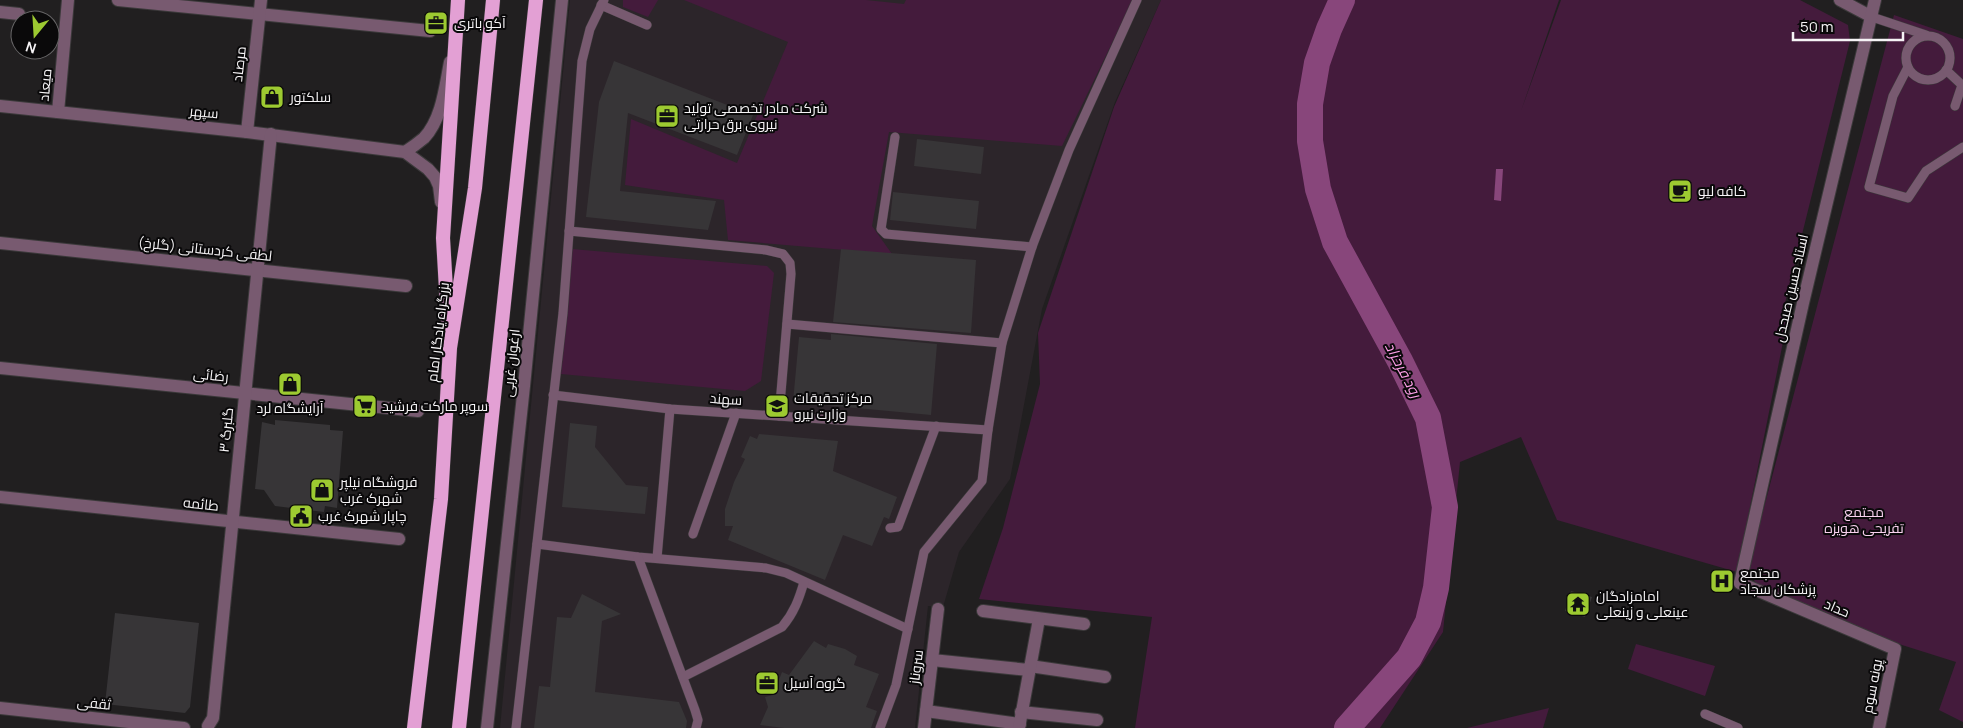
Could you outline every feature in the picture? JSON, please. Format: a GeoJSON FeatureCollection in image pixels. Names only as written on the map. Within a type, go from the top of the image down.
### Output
{"type":"FeatureCollection","features":[{"type":"Feature","properties":{"kind":"highway"},"geometry":{"type":"LineString","coordinates":[[450,348],[443,238],[458,0]]}},
{"type":"Feature","properties":{"kind":"highway","name":"بزرگراه یادگار امام"},"geometry":{"type":"LineString","coordinates":[[414,728],[441,499],[450,348],[475,188],[493,0]]}},
{"type":"Feature","properties":{"kind":"highway"},"geometry":{"type":"LineString","coordinates":[[459,728],[536,0]]}},
{"type":"Feature","properties":{"kind":"street","name":"میعاد"},"geometry":{"type":"LineString","coordinates":[[58,112],[68,0]]}},
{"type":"Feature","properties":{"kind":"street"},"geometry":{"type":"LineString","coordinates":[[118,0],[430,32]]}},
{"type":"Feature","properties":{"kind":"street","name":"مرصاد"},"geometry":{"type":"LineString","coordinates":[[247,132],[261,0]]}},
{"type":"Feature","properties":{"kind":"street","name":"ارغوان غربی"},"geometry":{"type":"LineString","coordinates":[[487,728],[524,386],[562,0]]}},
{"type":"Feature","properties":{"kind":"street"},"geometry":{"type":"LineString","coordinates":[[1840,0],[1872,17]]}},
{"type":"Feature","properties":{"kind":"street","name":"استاد حسین صبحدل"},"geometry":{"type":"LineString","coordinates":[[1740,583],[1803,303],[1875,0]]}},
{"type":"Feature","properties":{"kind":"street"},"geometry":{"type":"LineString","coordinates":[[405,152],[423,139],[432,128],[442,98],[455,36]]}},
{"type":"Feature","properties":{"kind":"street","name":"سپهر"},"geometry":{"type":"LineString","coordinates":[[0,106],[271,134],[405,152],[428,169],[435,177],[439,186],[443,238]]}},
{"type":"Feature","properties":{"kind":"street","name":"گلبرگ ۳"},"geometry":{"type":"LineString","coordinates":[[206,727],[213,718],[271,134]]}},
{"type":"Feature","properties":{"kind":"street","name":"لطفی کردستانی (گلرخ)"},"geometry":{"type":"LineString","coordinates":[[0,243],[406,286]]}},
{"type":"Feature","properties":{"kind":"street","name":"رضائی"},"geometry":{"type":"LineString","coordinates":[[0,368],[418,411]]}},
{"type":"Feature","properties":{"kind":"street","name":"طائمه"},"geometry":{"type":"LineString","coordinates":[[0,498],[399,539]]}},
{"type":"Feature","properties":{"kind":"street","name":"حداد"},"geometry":{"type":"LineString","coordinates":[[1740,583],[1895,649]]}},
{"type":"Feature","properties":{"kind":"street","name":"سروناز"},"geometry":{"type":"LineString","coordinates":[[924,728],[938,609]]}},
{"type":"Feature","properties":{"kind":"street"},"geometry":{"type":"LineString","coordinates":[[983,611],[1084,624]]}},
{"type":"Feature","properties":{"kind":"street"},"geometry":{"type":"LineString","coordinates":[[1020,721],[1039,619]]}},
{"type":"Feature","properties":{"kind":"street","name":"پونه سوم"},"geometry":{"type":"LineString","coordinates":[[1879,728],[1895,649]]}},
{"type":"Feature","properties":{"kind":"street"},"geometry":{"type":"LineString","coordinates":[[932,660],[1029,668],[1105,677]]}},
{"type":"Feature","properties":{"kind":"street","name":"ثقفی"},"geometry":{"type":"LineString","coordinates":[[0,708],[184,728]]}},
{"type":"Feature","properties":{"kind":"street"},"geometry":{"type":"LineString","coordinates":[[926,711],[1020,721],[1097,720]]}},
{"type":"Feature","properties":{"kind":"lane"},"geometry":{"type":"LineString","coordinates":[[880,728],[896,685],[924,552],[982,481],[1002,343],[1032,247],[1069,150],[1137,0]]}},
{"type":"Feature","properties":{"kind":"lane"},"geometry":{"type":"LineString","coordinates":[[516,728],[554,395],[582,61],[590,29],[602,3],[648,25]]}},
{"type":"Feature","properties":{"kind":"lane"},"geometry":{"type":"LineString","coordinates":[[1872,17],[1938,38],[1948,49],[1950,56],[1946,70],[1936,78],[1923,79],[1912,73],[1908,67],[1906,54],[1912,42],[1924,36],[1931,36]]}},
{"type":"Feature","properties":{"kind":"lane"},"geometry":{"type":"LineString","coordinates":[[1908,67],[1893,96],[1869,187],[1908,198],[1926,171],[1963,147]]}},
{"type":"Feature","properties":{"kind":"lane"},"geometry":{"type":"LineString","coordinates":[[1946,70],[1962,86],[1955,106]]}},
{"type":"Feature","properties":{"kind":"lane"},"geometry":{"type":"LineString","coordinates":[[895,137],[881,229],[886,234],[1032,247]]}},
{"type":"Feature","properties":{"kind":"lane"},"geometry":{"type":"LineString","coordinates":[[569,231],[766,250],[783,254],[790,264],[779,416]]}},
{"type":"Feature","properties":{"kind":"lane"},"geometry":{"type":"LineString","coordinates":[[786,324],[1002,343]]}},
{"type":"Feature","properties":{"kind":"lane","name":"سهند"},"geometry":{"type":"LineString","coordinates":[[554,395],[670,409],[988,430]]}},
{"type":"Feature","properties":{"kind":"lane"},"geometry":{"type":"LineString","coordinates":[[657,558],[670,409]]}},
{"type":"Feature","properties":{"kind":"lane"},"geometry":{"type":"LineString","coordinates":[[693,534],[736,413]]}},
{"type":"Feature","properties":{"kind":"lane"},"geometry":{"type":"LineString","coordinates":[[890,528],[898,527],[936,426]]}},
{"type":"Feature","properties":{"kind":"lane"},"geometry":{"type":"LineString","coordinates":[[537,544],[638,557],[766,568],[786,573],[908,629]]}},
{"type":"Feature","properties":{"kind":"lane"},"geometry":{"type":"LineString","coordinates":[[638,557],[698,720],[696,728]]}},
{"type":"Feature","properties":{"kind":"lane"},"geometry":{"type":"LineString","coordinates":[[683,677],[782,627],[792,616],[804,582]]}},
{"type":"Feature","properties":{"kind":"lane"},"geometry":{"type":"LineString","coordinates":[[1705,714],[1738,728]]}},
{"type":"Feature","properties":{"kind":"shaded area","name":"مرکز تحقیقات وزارت نیرو"},"geometry":{"type":"Polygon","coordinates":[[[570,0],[1161,0],[1115,102],[1042,309],[1010,479],[959,552],[943,607],[928,606],[915,728],[500,728],[570,0]]]}},
{"type":"Feature","properties":{"kind":"shaded area"},"geometry":{"type":"Polygon","coordinates":[[[1496,169],[1503,169],[1501,201],[1494,200],[1496,169]]]}},
{"type":"Feature","properties":{"kind":"green space"},"geometry":{"type":"Polygon","coordinates":[[[623,0],[658,0],[648,17],[623,7],[623,0]]]}},
{"type":"Feature","properties":{"kind":"green space"},"geometry":{"type":"Polygon","coordinates":[[[684,0],[866,0],[904,4],[906,0],[1133,0],[1062,146],[889,132],[872,226],[892,254],[728,240],[724,200],[625,185],[631,119],[737,163],[788,42],[684,0]]]}},
{"type":"Feature","properties":{"kind":"green space"},"geometry":{"type":"Polygon","coordinates":[[[1161,0],[1559,0],[1521,111],[1561,0],[1800,0],[1848,25],[1850,41],[1785,303],[1790,307],[1737,572],[1557,520],[1521,437],[1460,462],[1443,632],[1380,728],[1135,728],[1152,617],[979,599],[1003,528],[1040,384],[1038,333],[1114,107],[1161,0]]]}},
{"type":"Feature","properties":{"kind":"green space","name":"مجتمع تفریحی هویزه"},"geometry":{"type":"Polygon","coordinates":[[[1894,15],[1963,39],[1963,722],[1939,710],[1956,662],[1902,645],[1756,584],[1748,568],[1894,15]]]}},
{"type":"Feature","properties":{"kind":"green space"},"geometry":{"type":"Polygon","coordinates":[[[572,249],[767,266],[774,273],[761,381],[745,391],[561,374],[572,249]]]}},
{"type":"Feature","properties":{"kind":"green space"},"geometry":{"type":"Polygon","coordinates":[[[1636,644],[1715,666],[1705,696],[1628,669],[1636,644]]]}},
{"type":"Feature","properties":{"kind":"green space"},"geometry":{"type":"Polygon","coordinates":[[[1549,708],[1543,728],[1467,728],[1549,708]]]}},
{"type":"Feature","properties":{"kind":"building"},"geometry":{"type":"Polygon","coordinates":[[[614,61],[753,115],[737,155],[628,113],[620,191],[716,201],[708,230],[586,217],[599,102],[614,61]]]}},
{"type":"Feature","properties":{"kind":"building"},"geometry":{"type":"Polygon","coordinates":[[[917,139],[984,147],[981,174],[914,166],[917,139]]]}},
{"type":"Feature","properties":{"kind":"building"},"geometry":{"type":"Polygon","coordinates":[[[893,192],[979,201],[976,229],[890,220],[893,192]]]}},
{"type":"Feature","properties":{"kind":"building"},"geometry":{"type":"Polygon","coordinates":[[[841,249],[976,260],[971,333],[833,322],[841,249]]]}},
{"type":"Feature","properties":{"kind":"building"},"geometry":{"type":"Polygon","coordinates":[[[831,334],[937,344],[931,415],[793,402],[799,337],[831,340],[831,334]]]}},
{"type":"Feature","properties":{"kind":"building"},"geometry":{"type":"Polygon","coordinates":[[[275,420],[330,425],[330,430],[343,431],[337,508],[325,506],[324,512],[275,506],[264,490],[255,489],[262,422],[275,425],[275,420]]]}},
{"type":"Feature","properties":{"kind":"building"},"geometry":{"type":"Polygon","coordinates":[[[570,423],[597,426],[595,447],[626,485],[648,487],[645,514],[562,507],[570,423]]]}},
{"type":"Feature","properties":{"kind":"building"},"geometry":{"type":"Polygon","coordinates":[[[759,434],[838,441],[833,471],[897,497],[889,519],[884,517],[872,546],[843,535],[825,580],[728,540],[733,526],[725,526],[725,509],[734,482],[745,459],[741,457],[750,436],[757,439],[759,434]]]}},
{"type":"Feature","properties":{"kind":"building","name":"امامزادگان عینعلی و زینعلی"},"geometry":{"type":"Polygon","coordinates":[[[1571,591],[1592,597],[1585,617],[1565,611],[1571,591]]]}},
{"type":"Feature","properties":{"kind":"building"},"geometry":{"type":"Polygon","coordinates":[[[582,594],[621,614],[602,621],[595,692],[679,702],[687,721],[686,728],[534,728],[539,686],[550,687],[557,617],[571,618],[582,594]]]}},
{"type":"Feature","properties":{"kind":"building"},"geometry":{"type":"Polygon","coordinates":[[[115,613],[199,623],[190,707],[185,713],[105,704],[115,613]]]}},
{"type":"Feature","properties":{"kind":"building"},"geometry":{"type":"Polygon","coordinates":[[[814,641],[826,648],[828,644],[845,649],[857,656],[854,665],[879,674],[866,707],[877,711],[871,728],[784,728],[760,725],[768,707],[765,697],[773,695],[782,672],[789,675],[814,641]]]}},
{"type":"Feature","properties":{"kind":"waterway","name":"رود فرحزاد"},"geometry":{"type":"LineString","coordinates":[[1342,0],[1317,63],[1310,104],[1310,141],[1318,189],[1335,242],[1400,361],[1428,418],[1445,507],[1436,588],[1428,622],[1409,658],[1347,728]]}},
{"type":"Feature","properties":{"kind":"place","name":"آکو باتری"},"geometry":{"type":"Point","coordinates":[436,23]}},
{"type":"Feature","properties":{"kind":"place","name":"سلکتور"},"geometry":{"type":"Point","coordinates":[272,97]}},
{"type":"Feature","properties":{"kind":"place","name":"شرکت مادر تخصصی تولید نیروی برق حرارتی"},"geometry":{"type":"Point","coordinates":[667,116]}},
{"type":"Feature","properties":{"kind":"place","name":"کافه لیو"},"geometry":{"type":"Point","coordinates":[1680,191]}},
{"type":"Feature","properties":{"kind":"place","name":"آرایشگاه لرد"},"geometry":{"type":"Point","coordinates":[290,384]}},
{"type":"Feature","properties":{"kind":"place","name":"سوپر مارکت فرشید"},"geometry":{"type":"Point","coordinates":[365,406]}},
{"type":"Feature","properties":{"kind":"place","name":"مرکز تحقیقات وزارت نیرو"},"geometry":{"type":"Point","coordinates":[777,406]}},
{"type":"Feature","properties":{"kind":"place","name":"فروشگاه نیلپر شهرک غرب"},"geometry":{"type":"Point","coordinates":[322,490]}},
{"type":"Feature","properties":{"kind":"place","name":"چاپار شهرک غرب"},"geometry":{"type":"Point","coordinates":[301,516]}},
{"type":"Feature","properties":{"kind":"place","name":"مجتمع پزشکان سجاد"},"geometry":{"type":"Point","coordinates":[1722,581]}},
{"type":"Feature","properties":{"kind":"place","name":"امامزادگان عینعلی و زینعلی"},"geometry":{"type":"Point","coordinates":[1578,604]}},
{"type":"Feature","properties":{"kind":"place","name":"گروه آسیل"},"geometry":{"type":"Point","coordinates":[767,683]}}]}
